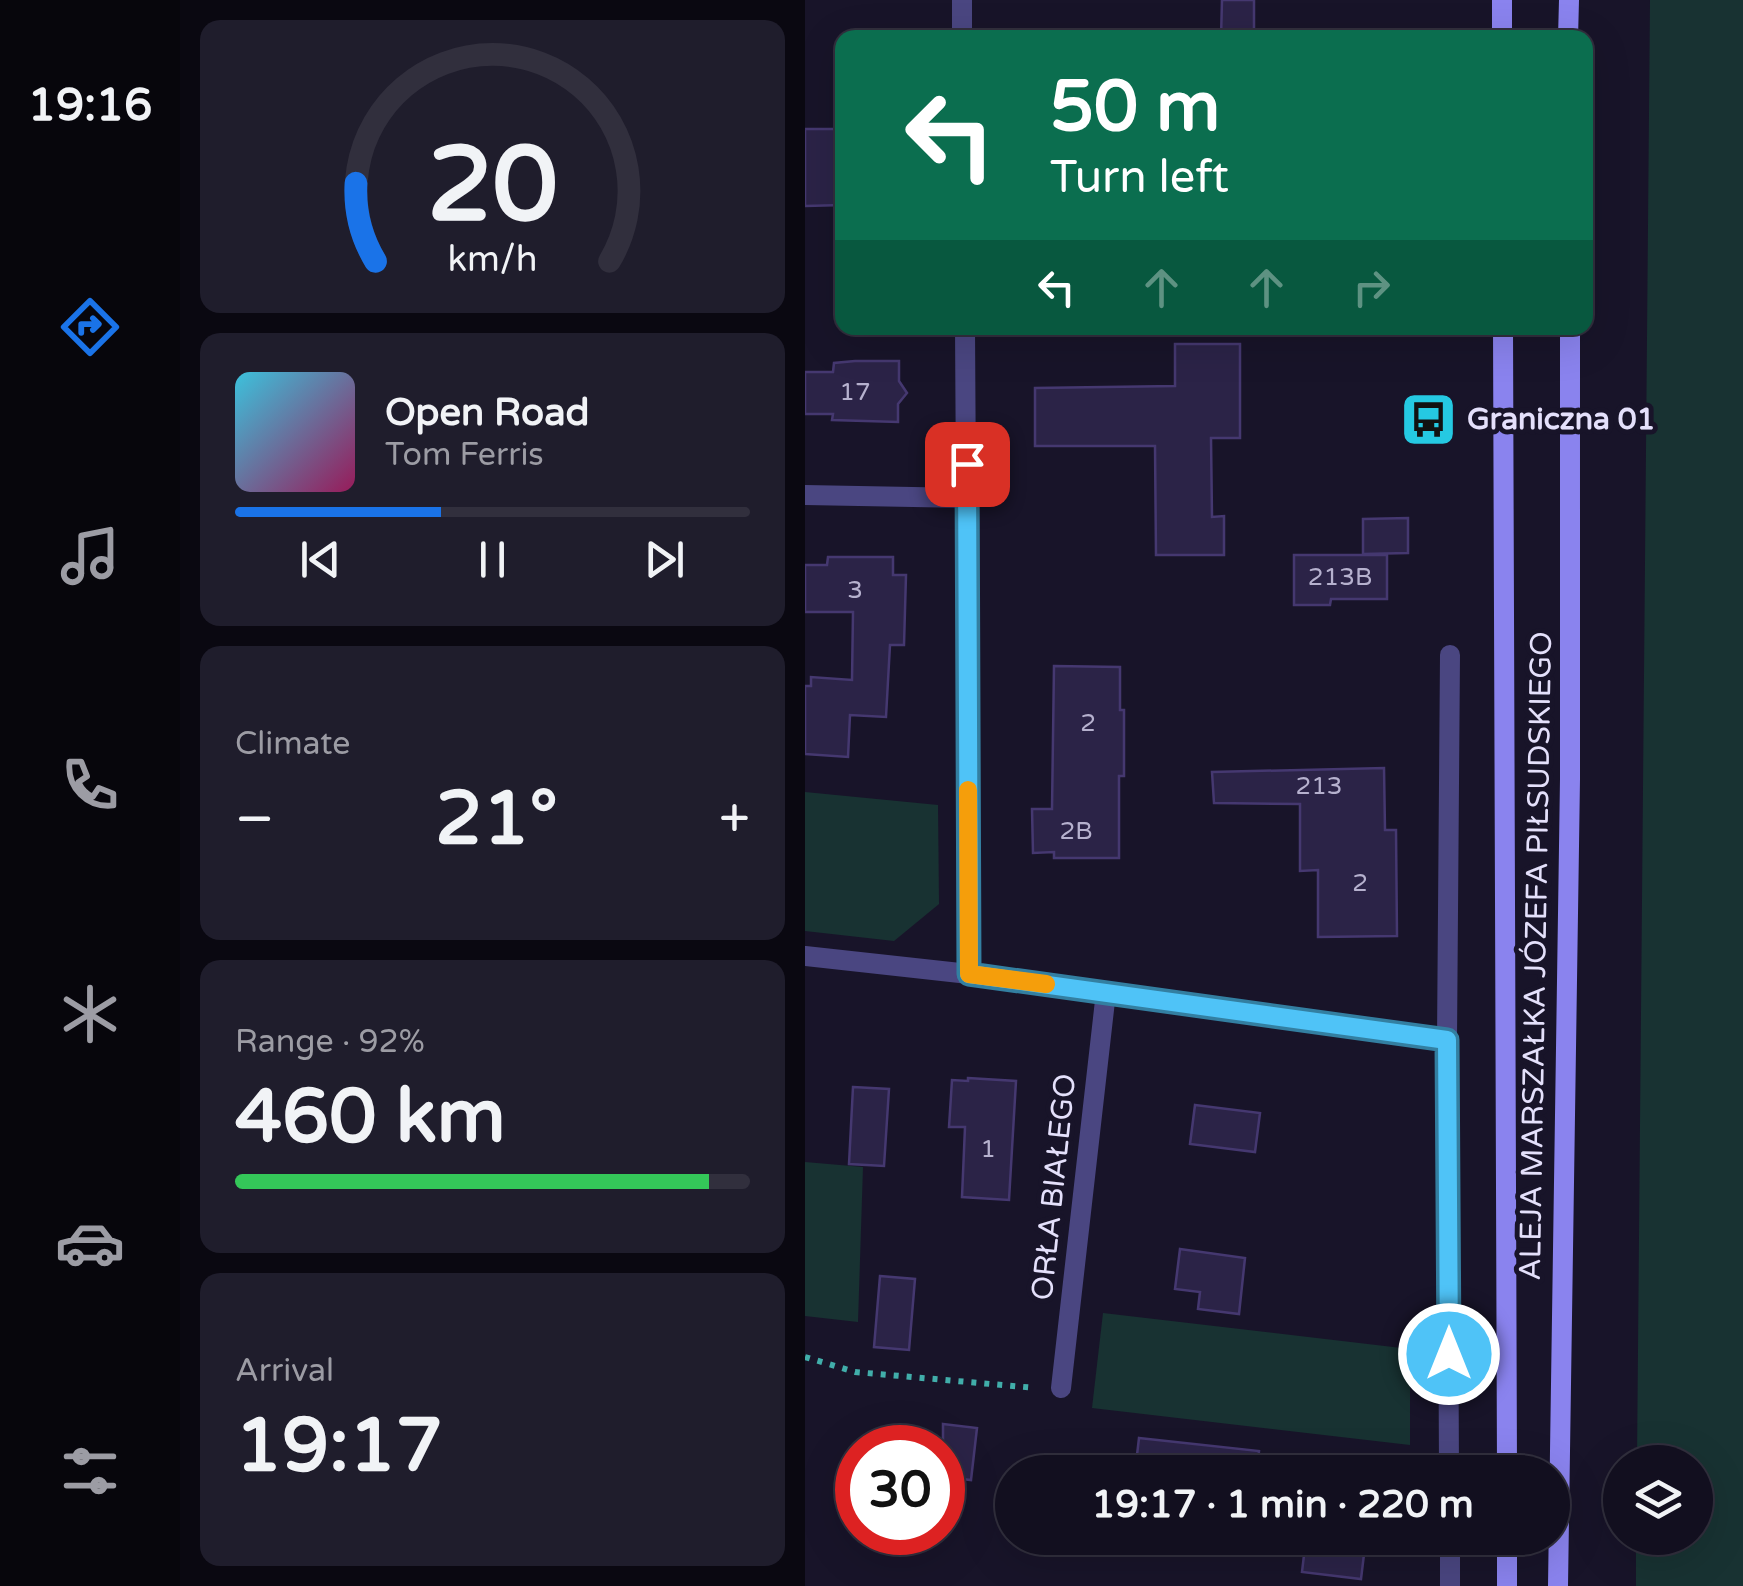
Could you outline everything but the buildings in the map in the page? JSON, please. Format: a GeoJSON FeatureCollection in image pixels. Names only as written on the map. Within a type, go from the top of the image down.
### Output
{"type":"FeatureCollection","features":[{"type":"Feature","properties":{"kind":"main road"},"geometry":{"type":"LineString","coordinates":[[1502,0],[1502,30]]}},
{"type":"Feature","properties":{"kind":"main road"},"geometry":{"type":"LineString","coordinates":[[1568,30],[1569,0]]}},
{"type":"Feature","properties":{"kind":"main road","name":"ALEJA MARSZAŁKA JÓZEFA PIŁSUDSKIEGO"},"geometry":{"type":"LineString","coordinates":[[1503,335],[1507,1455]]}},
{"type":"Feature","properties":{"kind":"main road","name":"ALEJA MARSZAŁKA JÓZEFA PIŁSUDSKIEGO"},"geometry":{"type":"LineString","coordinates":[[1558,1586],[1570,779],[1570,335]]}},
{"type":"Feature","properties":{"kind":"main road"},"geometry":{"type":"LineString","coordinates":[[1507,1555],[1507,1586]]}},
{"type":"Feature","properties":{"kind":"street"},"geometry":{"type":"LineString","coordinates":[[962,0],[962,30]]}},
{"type":"Feature","properties":{"kind":"street"},"geometry":{"type":"LineString","coordinates":[[965,335],[969,974]]}},
{"type":"Feature","properties":{"kind":"street"},"geometry":{"type":"LineString","coordinates":[[805,495],[967,498]]}},
{"type":"Feature","properties":{"kind":"street"},"geometry":{"type":"LineString","coordinates":[[1449,1455],[1450,655]]}},
{"type":"Feature","properties":{"kind":"street"},"geometry":{"type":"LineString","coordinates":[[805,956],[969,974],[1447,1040]]}},
{"type":"Feature","properties":{"kind":"street","name":"ORŁA BIAŁEGO"},"geometry":{"type":"LineString","coordinates":[[1061,1388],[1106,992]]}},
{"type":"Feature","properties":{"kind":"street"},"geometry":{"type":"LineString","coordinates":[[1449,1555],[1450,1586]]}},
{"type":"Feature","properties":{"kind":"path"},"geometry":{"type":"LineString","coordinates":[[805,1358],[855,1372],[1061,1388]]}},
{"type":"Feature","properties":{"kind":"green space"},"geometry":{"type":"Polygon","coordinates":[[[1650,0],[1743,0],[1743,1586],[1636,1586],[1636,1555],[1713,1555],[1713,1445],[1637,1445],[1650,0]]]}},
{"type":"Feature","properties":{"kind":"green space"},"geometry":{"type":"Polygon","coordinates":[[[805,792],[938,805],[939,904],[894,941],[805,931],[805,792]]]}},
{"type":"Feature","properties":{"kind":"green space"},"geometry":{"type":"Polygon","coordinates":[[[805,1162],[863,1167],[858,1322],[805,1316],[805,1162]]]}},
{"type":"Feature","properties":{"kind":"green space"},"geometry":{"type":"Polygon","coordinates":[[[1103,1313],[1410,1349],[1410,1445],[1092,1408],[1103,1313]]]}},
{"type":"Feature","properties":{"kind":"slow traffic"},"geometry":{"type":"LineString","coordinates":[[968,790],[969,974],[1046,984]]}},
{"type":"Feature","properties":{"kind":"place","name":"Graniczna 01"},"geometry":{"type":"Point","coordinates":[1428,419]}},
{"type":"Feature","properties":{"kind":"route"},"geometry":{"type":"LineString","coordinates":[[967,464],[969,974],[1447,1040],[1449,1354]]}}]}
